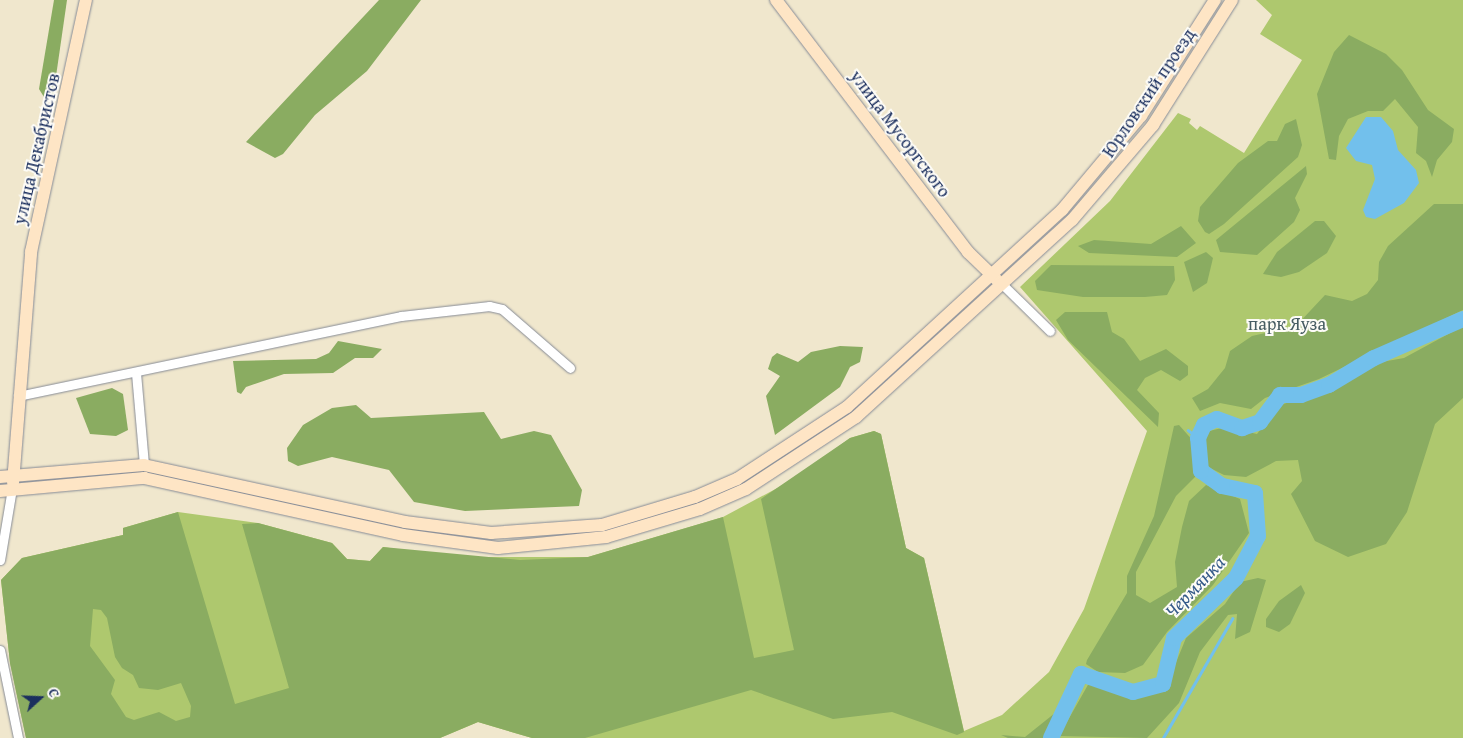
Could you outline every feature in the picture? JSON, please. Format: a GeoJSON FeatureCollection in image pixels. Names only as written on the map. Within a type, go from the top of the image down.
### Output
{"type":"FeatureCollection","features":[{"type":"Feature","properties":{"kind":"main road","name":"улица Декабристов"},"geometry":{"type":"LineString","coordinates":[[8,485],[31,252],[86,0]]}},
{"type":"Feature","properties":{"kind":"main road","name":"улица Мусоргского"},"geometry":{"type":"LineString","coordinates":[[776,0],[968,252],[1002,284]]}},
{"type":"Feature","properties":{"kind":"main road","name":"Юрловский проезд"},"geometry":{"type":"LineString","coordinates":[[8,485],[144,465],[405,522],[491,533],[602,525],[695,497],[794,445],[847,407],[991,275],[1107,161],[1153,100],[1215,0]]}},
{"type":"Feature","properties":{"kind":"main road","name":"Юрловский проезд"},"geometry":{"type":"LineString","coordinates":[[8,485],[144,478],[472,547],[537,546],[606,537],[700,509],[746,489],[801,456],[856,417],[1072,220],[1127,159],[1232,0]]}},
{"type":"Feature","properties":{"kind":"main road"},"geometry":{"type":"LineString","coordinates":[[0,477],[8,485]]}},
{"type":"Feature","properties":{"kind":"street"},"geometry":{"type":"LineString","coordinates":[[1002,284],[1050,331]]}},
{"type":"Feature","properties":{"kind":"street"},"geometry":{"type":"LineString","coordinates":[[18,396],[136,373],[401,316],[489,306],[507,313],[570,368]]}},
{"type":"Feature","properties":{"kind":"street"},"geometry":{"type":"LineString","coordinates":[[136,373],[144,465]]}},
{"type":"Feature","properties":{"kind":"street"},"geometry":{"type":"LineString","coordinates":[[0,560],[8,485]]}},
{"type":"Feature","properties":{"kind":"street"},"geometry":{"type":"LineString","coordinates":[[0,650],[18,738]]}},
{"type":"Feature","properties":{"kind":"green space"},"geometry":{"type":"Polygon","coordinates":[[[54,0],[67,0],[53,97],[44,97],[39,89],[54,0]]]}},
{"type":"Feature","properties":{"kind":"green space"},"geometry":{"type":"Polygon","coordinates":[[[379,0],[421,0],[367,71],[315,115],[283,154],[275,158],[246,142],[379,0]]]}},
{"type":"Feature","properties":{"kind":"green space","name":"парк Яуза"},"geometry":{"type":"Polygon","coordinates":[[[1256,0],[1463,0],[1463,738],[532,738],[478,722],[440,738],[26,738],[10,663],[1,580],[22,558],[123,535],[123,528],[178,512],[258,523],[332,543],[347,559],[370,561],[383,547],[452,557],[588,557],[723,517],[796,478],[850,438],[874,431],[881,434],[906,548],[924,558],[964,731],[1002,715],[1049,672],[1084,609],[1147,431],[1020,287],[1110,201],[1178,113],[1191,119],[1189,123],[1197,130],[1200,126],[1244,153],[1302,60],[1260,34],[1272,15],[1256,0]]]}},
{"type":"Feature","properties":{"kind":"green space"},"geometry":{"type":"Polygon","coordinates":[[[1349,35],[1386,54],[1402,70],[1428,110],[1454,129],[1452,142],[1437,160],[1432,177],[1426,161],[1416,153],[1418,127],[1395,99],[1383,111],[1368,111],[1348,119],[1339,136],[1336,160],[1329,159],[1317,94],[1334,52],[1349,35]]]}},
{"type":"Feature","properties":{"kind":"green space"},"geometry":{"type":"Polygon","coordinates":[[[1296,119],[1302,145],[1298,157],[1224,224],[1209,234],[1205,232],[1198,221],[1200,207],[1238,163],[1268,141],[1277,141],[1285,124],[1296,119]]]}},
{"type":"Feature","properties":{"kind":"green space"},"geometry":{"type":"Polygon","coordinates":[[[1306,166],[1307,174],[1295,198],[1300,210],[1294,222],[1257,255],[1220,252],[1216,240],[1306,166]]]}},
{"type":"Feature","properties":{"kind":"green space"},"geometry":{"type":"Polygon","coordinates":[[[1434,204],[1463,204],[1463,310],[1319,379],[1265,398],[1251,409],[1220,403],[1200,411],[1192,398],[1208,389],[1225,368],[1230,351],[1252,336],[1296,326],[1325,295],[1352,301],[1367,294],[1378,280],[1379,262],[1388,246],[1434,204]]]}},
{"type":"Feature","properties":{"kind":"green space"},"geometry":{"type":"Polygon","coordinates":[[[1315,221],[1324,221],[1336,236],[1327,253],[1299,272],[1281,277],[1263,274],[1277,252],[1315,221]]]}},
{"type":"Feature","properties":{"kind":"green space"},"geometry":{"type":"Polygon","coordinates":[[[1181,226],[1196,243],[1177,257],[1089,253],[1078,246],[1094,240],[1151,244],[1181,226]]]}},
{"type":"Feature","properties":{"kind":"green space"},"geometry":{"type":"Polygon","coordinates":[[[1206,252],[1213,258],[1207,283],[1193,292],[1184,262],[1206,252]]]}},
{"type":"Feature","properties":{"kind":"green space"},"geometry":{"type":"Polygon","coordinates":[[[1051,265],[1174,266],[1175,280],[1167,295],[1145,297],[1083,297],[1037,290],[1035,281],[1051,265]]]}},
{"type":"Feature","properties":{"kind":"green space"},"geometry":{"type":"Polygon","coordinates":[[[1065,312],[1107,312],[1112,332],[1124,339],[1140,361],[1166,349],[1188,366],[1188,375],[1180,381],[1161,370],[1145,378],[1137,390],[1159,413],[1158,427],[1068,340],[1056,320],[1065,312]]]}},
{"type":"Feature","properties":{"kind":"green space"},"geometry":{"type":"Polygon","coordinates":[[[1463,326],[1463,398],[1435,424],[1407,512],[1386,544],[1348,557],[1315,541],[1291,494],[1302,481],[1298,460],[1276,461],[1246,477],[1224,475],[1208,467],[1201,433],[1226,427],[1257,434],[1278,406],[1335,386],[1376,363],[1404,358],[1463,326]]]}},
{"type":"Feature","properties":{"kind":"green space"},"geometry":{"type":"Polygon","coordinates":[[[338,341],[382,349],[373,358],[355,358],[333,373],[284,374],[246,387],[241,394],[237,392],[233,361],[316,359],[329,353],[338,341]]]}},
{"type":"Feature","properties":{"kind":"green space"},"geometry":{"type":"Polygon","coordinates":[[[840,346],[863,347],[860,362],[850,367],[840,387],[775,435],[766,396],[780,376],[768,369],[772,357],[777,353],[798,362],[811,352],[840,346]]]}},
{"type":"Feature","properties":{"kind":"green space"},"geometry":{"type":"Polygon","coordinates":[[[112,388],[123,394],[128,430],[116,436],[90,434],[76,398],[112,388]]]}},
{"type":"Feature","properties":{"kind":"green space"},"geometry":{"type":"Polygon","coordinates":[[[356,405],[371,418],[484,412],[501,439],[534,431],[551,435],[582,490],[579,506],[465,511],[414,502],[389,470],[332,457],[298,466],[288,461],[287,448],[303,425],[332,408],[356,405]]]}},
{"type":"Feature","properties":{"kind":"green space"},"geometry":{"type":"Polygon","coordinates":[[[1179,425],[1195,443],[1199,473],[1176,496],[1136,572],[1136,595],[1150,603],[1177,587],[1175,562],[1189,501],[1206,485],[1240,499],[1249,533],[1213,585],[1167,632],[1143,665],[1125,673],[1098,672],[1086,664],[1087,660],[1127,593],[1127,576],[1154,516],[1174,426],[1179,425]]]}},
{"type":"Feature","properties":{"kind":"green space"},"geometry":{"type":"Polygon","coordinates":[[[874,431],[881,434],[906,548],[924,558],[964,732],[957,735],[892,712],[833,719],[751,690],[585,738],[532,738],[478,722],[440,738],[26,738],[10,663],[1,580],[22,558],[123,535],[123,528],[178,512],[235,704],[289,688],[242,524],[258,523],[332,543],[347,559],[370,561],[383,547],[520,560],[588,557],[723,517],[754,658],[794,650],[761,499],[850,438],[874,431]],[[93,609],[90,646],[115,680],[111,694],[126,717],[134,720],[159,712],[176,721],[190,717],[191,706],[181,683],[158,690],[139,688],[133,675],[122,668],[115,657],[107,618],[101,610],[93,609]]]}},
{"type":"Feature","properties":{"kind":"green space"},"geometry":{"type":"Polygon","coordinates":[[[1258,578],[1266,580],[1250,632],[1235,639],[1237,614],[1228,615],[1200,652],[1179,703],[1147,738],[1059,736],[1089,683],[1132,697],[1166,687],[1186,638],[1225,604],[1240,582],[1258,578]]]}},
{"type":"Feature","properties":{"kind":"green space"},"geometry":{"type":"Polygon","coordinates":[[[1301,585],[1305,593],[1290,624],[1279,632],[1266,627],[1266,619],[1279,601],[1301,585]]]}},
{"type":"Feature","properties":{"kind":"green space"},"geometry":{"type":"Polygon","coordinates":[[[1060,709],[1046,738],[1008,738],[1001,735],[1025,737],[1060,709]]]}},
{"type":"Feature","properties":{"kind":"water"},"geometry":{"type":"Polygon","coordinates":[[[1366,117],[1381,117],[1393,131],[1398,150],[1416,170],[1419,183],[1404,203],[1375,219],[1366,217],[1363,210],[1375,179],[1372,165],[1356,161],[1346,148],[1366,117]]]}},
{"type":"Feature","properties":{"kind":"waterway","name":"Чермянка"},"geometry":{"type":"LineString","coordinates":[[1051,738],[1081,674],[1133,692],[1163,684],[1174,638],[1236,578],[1258,536],[1255,493],[1222,486],[1201,471],[1198,438],[1204,425],[1217,419],[1242,428],[1260,422],[1280,395],[1301,395],[1329,385],[1374,358],[1463,319]]}},
{"type":"Feature","properties":{"kind":"waterway"},"geometry":{"type":"LineString","coordinates":[[1188,430],[1198,438]]}},
{"type":"Feature","properties":{"kind":"waterway"},"geometry":{"type":"LineString","coordinates":[[1163,738],[1232,619]]}}]}
